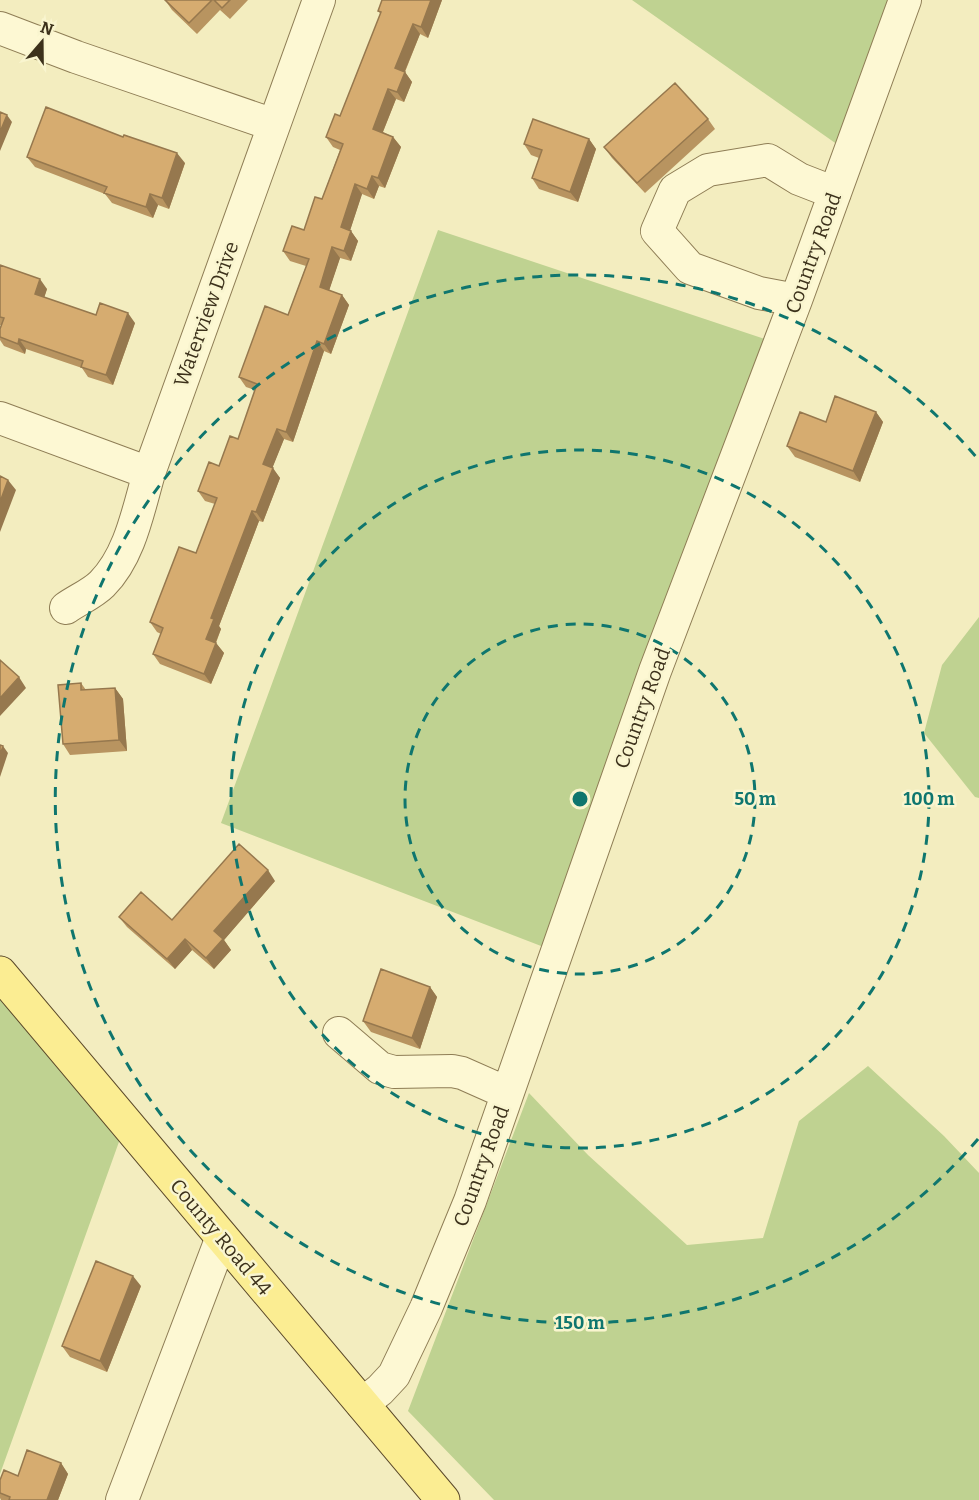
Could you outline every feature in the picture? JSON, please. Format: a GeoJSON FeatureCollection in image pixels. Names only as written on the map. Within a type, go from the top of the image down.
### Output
{"type":"FeatureCollection","features":[{"type":"Feature","properties":{"kind":"main road","name":"County Road 44"},"geometry":{"type":"LineString","coordinates":[[0,973],[443,1500]]}},
{"type":"Feature","properties":{"kind":"street","name":"Waterview Drive"},"geometry":{"type":"LineString","coordinates":[[66,608],[101,585],[117,564],[130,540],[149,473],[319,0]]}},
{"type":"Feature","properties":{"kind":"street","name":"Country Road"},"geometry":{"type":"LineString","coordinates":[[362,1404],[394,1375],[426,1308],[470,1201],[655,671],[796,300],[905,0]]}},
{"type":"Feature","properties":{"kind":"street"},"geometry":{"type":"LineString","coordinates":[[0,28],[76,57],[274,125]]}},
{"type":"Feature","properties":{"kind":"street"},"geometry":{"type":"LineString","coordinates":[[796,300],[759,293],[690,268],[657,231],[675,190],[708,170],[768,160],[799,179],[835,193]]}},
{"type":"Feature","properties":{"kind":"street"},"geometry":{"type":"LineString","coordinates":[[0,418],[149,473]]}},
{"type":"Feature","properties":{"kind":"street"},"geometry":{"type":"LineString","coordinates":[[339,1033],[380,1068],[394,1072],[452,1071],[462,1073],[507,1093]]}},
{"type":"Feature","properties":{"kind":"street"},"geometry":{"type":"LineString","coordinates":[[122,1500],[222,1237]]}},
{"type":"Feature","properties":{"kind":"green space"},"geometry":{"type":"Polygon","coordinates":[[[632,0],[902,0],[848,152],[632,0]]]}},
{"type":"Feature","properties":{"kind":"green space"},"geometry":{"type":"Polygon","coordinates":[[[438,230],[777,343],[567,956],[221,823],[438,230]]]}},
{"type":"Feature","properties":{"kind":"green space"},"geometry":{"type":"Polygon","coordinates":[[[979,617],[979,798],[975,797],[924,733],[942,665],[979,617]]]}},
{"type":"Feature","properties":{"kind":"green space"},"geometry":{"type":"Polygon","coordinates":[[[0,994],[120,1139],[0,1474],[0,994]]]}},
{"type":"Feature","properties":{"kind":"green space"},"geometry":{"type":"Polygon","coordinates":[[[868,1066],[944,1136],[979,1173],[979,1500],[494,1500],[408,1411],[529,1093],[588,1155],[687,1245],[763,1238],[799,1121],[868,1066]]]}},
{"type":"Feature","properties":{"kind":"building"},"geometry":{"type":"Polygon","coordinates":[[[165,0],[212,0],[189,23],[165,0]]]}},
{"type":"Feature","properties":{"kind":"building"},"geometry":{"type":"Polygon","coordinates":[[[214,0],[230,0],[222,8],[214,0]]]}},
{"type":"Feature","properties":{"kind":"building"},"geometry":{"type":"Polygon","coordinates":[[[382,0],[431,0],[421,27],[413,24],[395,68],[405,72],[397,92],[388,89],[373,129],[393,137],[378,178],[372,176],[367,189],[355,184],[341,227],[351,231],[344,251],[332,247],[320,287],[342,295],[324,344],[317,341],[286,432],[277,429],[263,464],[273,468],[256,512],[252,511],[211,618],[214,619],[206,639],[216,643],[204,674],[153,654],[163,628],[150,622],[179,547],[196,553],[217,498],[198,491],[209,462],[219,466],[230,436],[238,439],[257,384],[239,377],[265,306],[288,315],[309,259],[283,251],[292,226],[304,230],[315,197],[322,199],[343,144],[326,137],[335,114],[340,116],[381,12],[378,11],[382,0]]]}},
{"type":"Feature","properties":{"kind":"building"},"geometry":{"type":"Polygon","coordinates":[[[675,83],[708,119],[637,183],[604,147],[675,83]]]}},
{"type":"Feature","properties":{"kind":"building"},"geometry":{"type":"Polygon","coordinates":[[[46,107],[123,137],[124,135],[177,153],[162,198],[150,194],[146,207],[104,193],[107,187],[27,157],[46,107]]]}},
{"type":"Feature","properties":{"kind":"building"},"geometry":{"type":"Polygon","coordinates":[[[0,112],[7,115],[0,132],[0,112]]]}},
{"type":"Feature","properties":{"kind":"building"},"geometry":{"type":"Polygon","coordinates":[[[533,119],[589,139],[570,192],[532,178],[542,150],[524,144],[533,119]]]}},
{"type":"Feature","properties":{"kind":"building"},"geometry":{"type":"Polygon","coordinates":[[[0,265],[40,279],[35,294],[96,315],[100,303],[128,313],[106,375],[81,367],[83,361],[19,339],[18,344],[0,337],[4,318],[0,317],[0,265]]]}},
{"type":"Feature","properties":{"kind":"building"},"geometry":{"type":"Polygon","coordinates":[[[835,396],[876,412],[853,471],[787,446],[800,412],[826,422],[835,396]]]}},
{"type":"Feature","properties":{"kind":"building"},"geometry":{"type":"Polygon","coordinates":[[[0,476],[8,480],[0,502],[0,476]]]}},
{"type":"Feature","properties":{"kind":"building"},"geometry":{"type":"Polygon","coordinates":[[[0,660],[19,677],[0,698],[0,660]]]}},
{"type":"Feature","properties":{"kind":"building"},"geometry":{"type":"Polygon","coordinates":[[[81,683],[81,690],[115,688],[119,740],[63,744],[58,685],[81,683]]]}},
{"type":"Feature","properties":{"kind":"building"},"geometry":{"type":"Polygon","coordinates":[[[239,844],[268,870],[214,931],[223,939],[206,958],[185,939],[167,959],[119,917],[141,892],[172,920],[239,844]]]}},
{"type":"Feature","properties":{"kind":"building"},"geometry":{"type":"Polygon","coordinates":[[[381,969],[430,987],[412,1038],[363,1021],[381,969]]]}},
{"type":"Feature","properties":{"kind":"building"},"geometry":{"type":"Polygon","coordinates":[[[96,1261],[133,1276],[100,1361],[62,1346],[96,1261]]]}},
{"type":"Feature","properties":{"kind":"building"},"geometry":{"type":"Polygon","coordinates":[[[27,1450],[61,1463],[47,1500],[9,1500],[10,1497],[0,1493],[0,1480],[4,1470],[18,1476],[27,1450]]]}}]}
